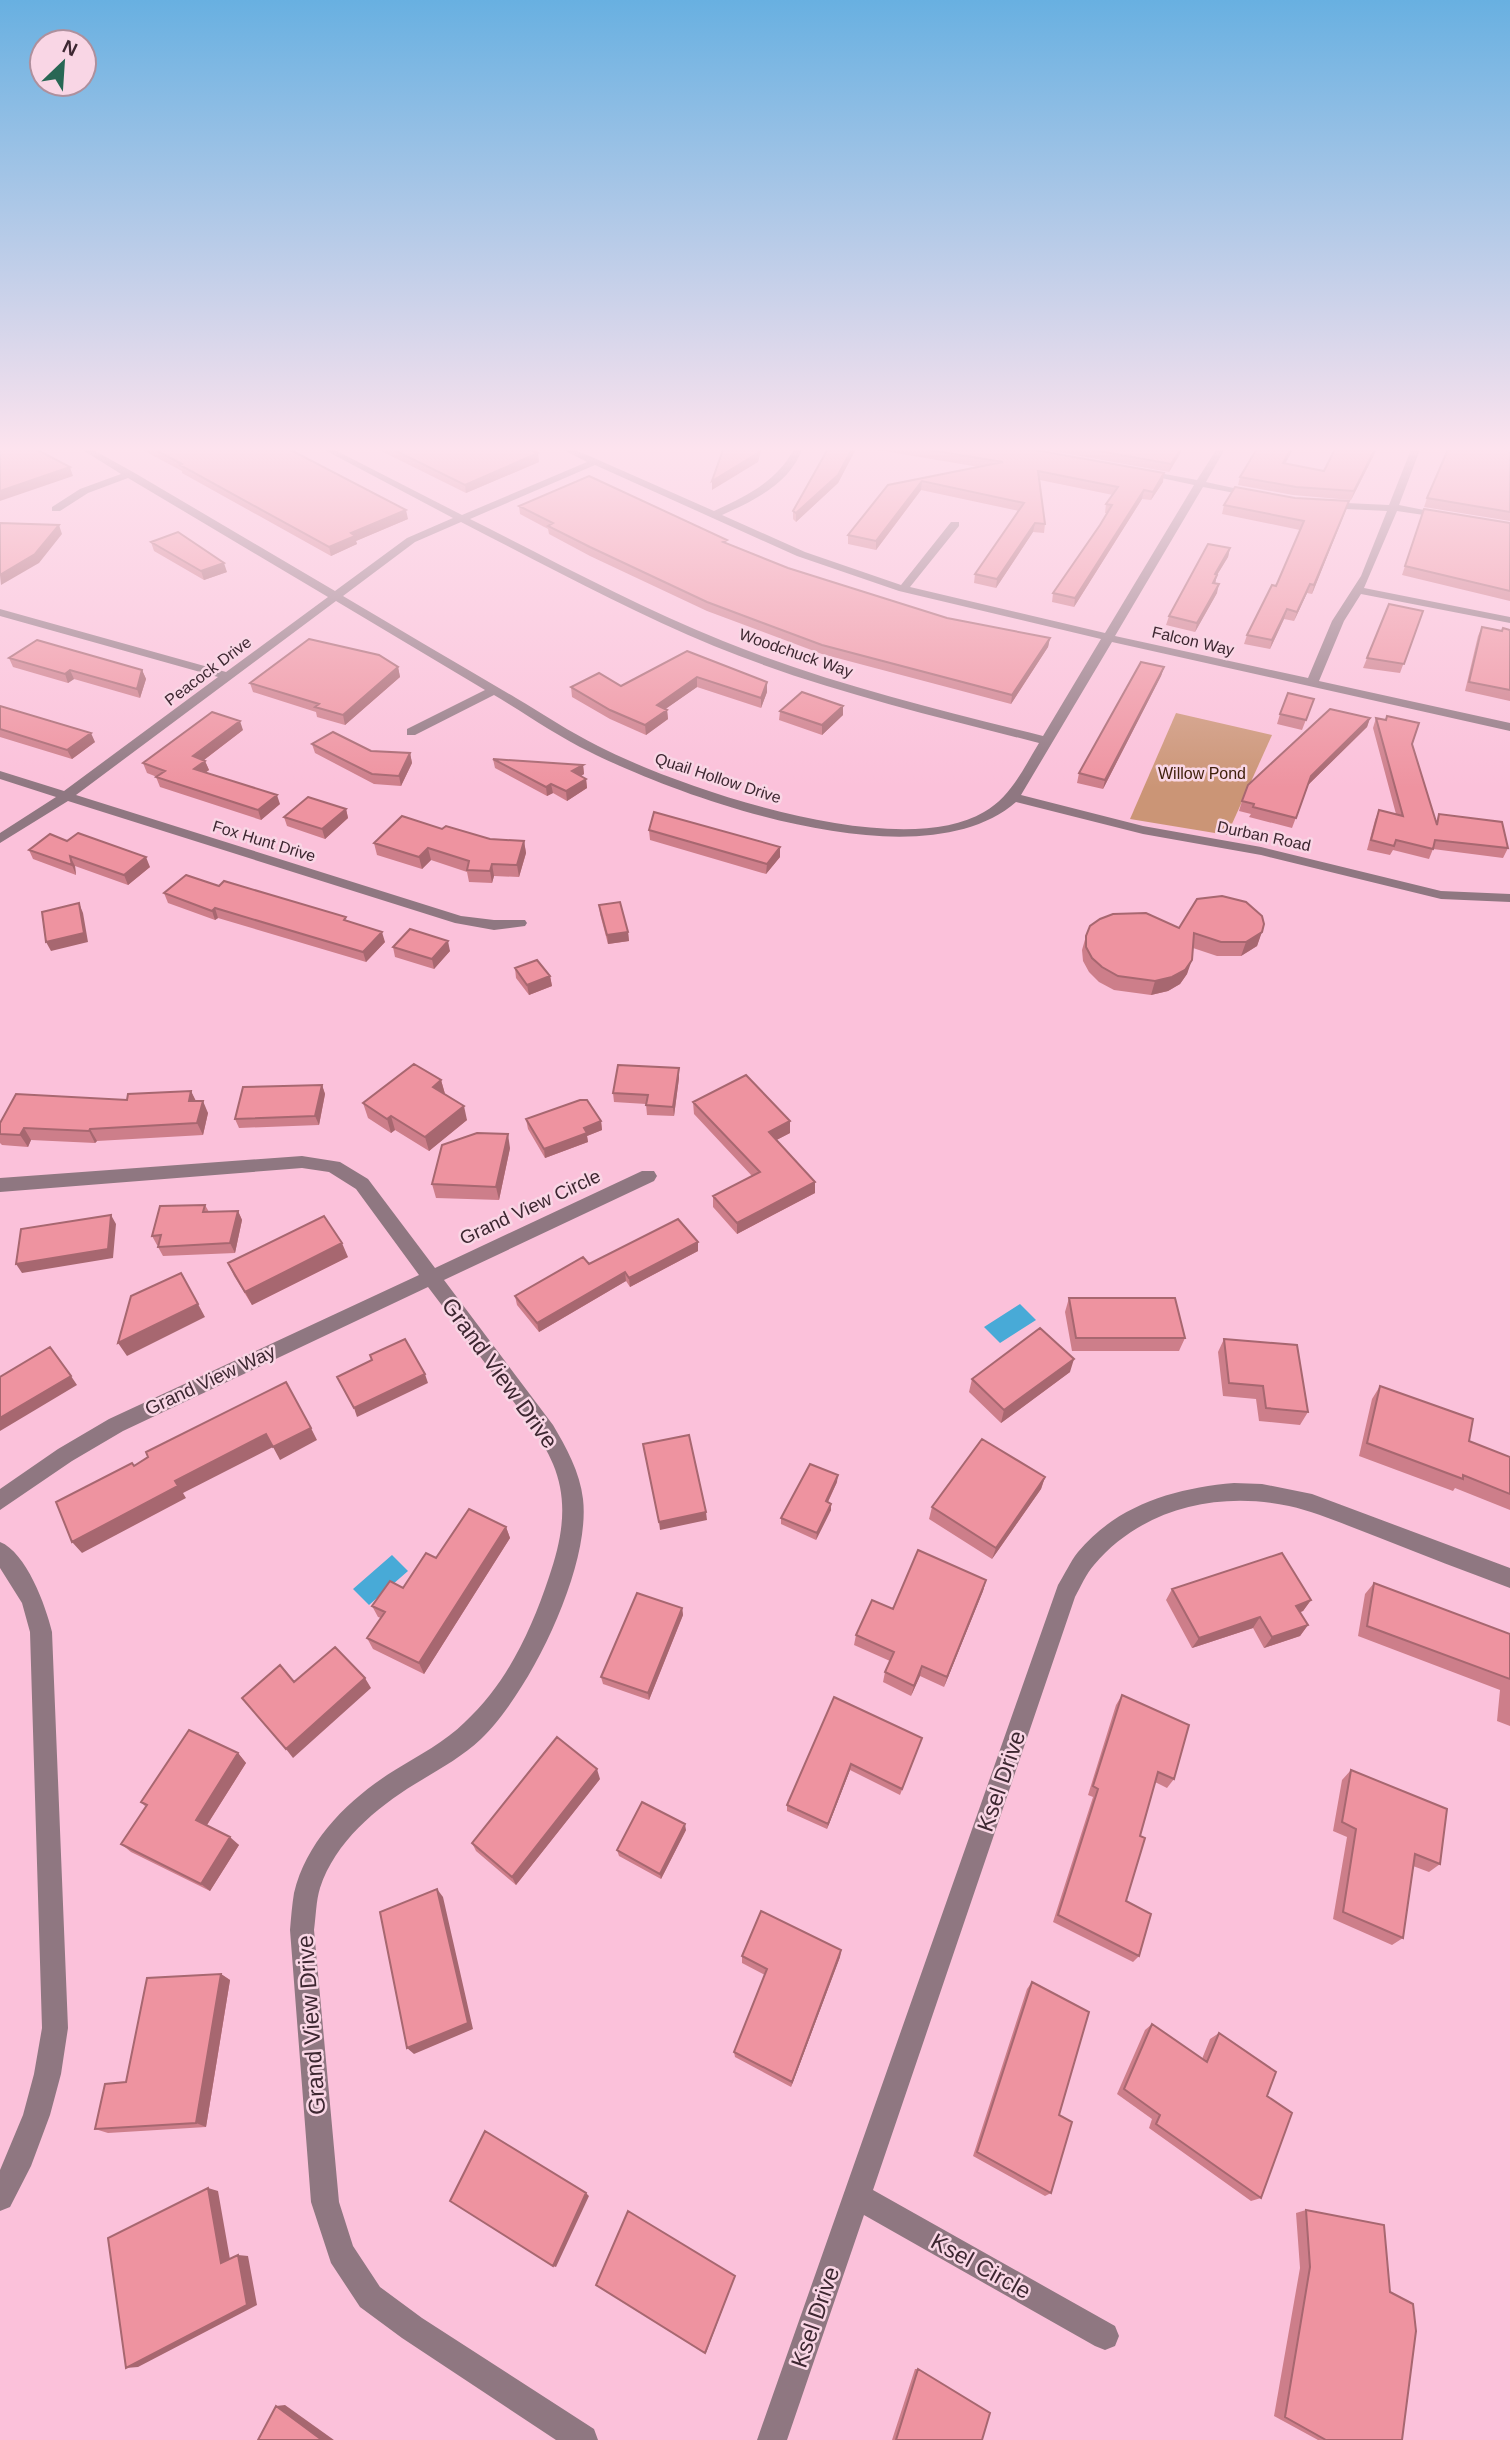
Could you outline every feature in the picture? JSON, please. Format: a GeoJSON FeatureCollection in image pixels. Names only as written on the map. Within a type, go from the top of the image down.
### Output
{"type":"FeatureCollection","features":[{"type":"Feature","properties":{"kind":"street","name":"Quail Hollow Drive"},"geometry":{"type":"LineString","coordinates":[[275,561],[493,691],[594,749],[626,764],[682,786],[783,816],[874,831],[922,833],[944,831],[974,823],[997,811],[1013,796],[1154,561]]}},
{"type":"Feature","properties":{"kind":"street","name":"Peacock Drive"},"geometry":{"type":"LineString","coordinates":[[0,839],[66,796],[382,561]]}},
{"type":"Feature","properties":{"kind":"street","name":"Woodchuck Way"},"geometry":{"type":"LineString","coordinates":[[545,561],[624,602],[720,644],[826,682],[1047,741]]}},
{"type":"Feature","properties":{"kind":"street","name":"Falcon Way"},"geometry":{"type":"LineString","coordinates":[[820,561],[903,589],[1108,638],[1510,727]]}},
{"type":"Feature","properties":{"kind":"street"},"geometry":{"type":"LineString","coordinates":[[903,589],[926,561]]}},
{"type":"Feature","properties":{"kind":"street"},"geometry":{"type":"LineString","coordinates":[[1312,684],[1338,621],[1359,590],[1371,561]]}},
{"type":"Feature","properties":{"kind":"street"},"geometry":{"type":"LineString","coordinates":[[1359,590],[1510,620]]}},
{"type":"Feature","properties":{"kind":"street"},"geometry":{"type":"LineString","coordinates":[[0,612],[227,676]]}},
{"type":"Feature","properties":{"kind":"street"},"geometry":{"type":"LineString","coordinates":[[411,732],[493,691]]}},
{"type":"Feature","properties":{"kind":"street","name":"Fox Hunt Drive"},"geometry":{"type":"LineString","coordinates":[[0,775],[460,920],[494,925],[520,923]]}},
{"type":"Feature","properties":{"kind":"street","name":"Durban Road"},"geometry":{"type":"LineString","coordinates":[[1013,796],[1143,830],[1261,851],[1441,895],[1510,898]]}},
{"type":"Feature","properties":{"kind":"street","name":"Grand View Drive"},"geometry":{"type":"LineString","coordinates":[[0,1185],[302,1162],[326,1163],[346,1170],[362,1184],[546,1431],[565,1464],[574,1502],[570,1544],[536,1640],[512,1685],[481,1723],[441,1757],[382,1792],[351,1817],[326,1849],[308,1888],[302,1930],[325,2202],[341,2253],[370,2297],[412,2328],[583,2440]]}},
{"type":"Feature","properties":{"kind":"street","name":"Grand View Circle"},"geometry":{"type":"LineString","coordinates":[[430,1277],[648,1176]]}},
{"type":"Feature","properties":{"kind":"street","name":"Grand View Way"},"geometry":{"type":"LineString","coordinates":[[0,1501],[65,1455],[116,1425],[430,1277]]}},
{"type":"Feature","properties":{"kind":"street","name":"Ksel Drive"},"geometry":{"type":"LineString","coordinates":[[772,2440],[1066,1592],[1086,1559],[1118,1528],[1153,1507],[1199,1495],[1241,1492],[1288,1497],[1339,1513],[1510,1578]]}},
{"type":"Feature","properties":{"kind":"street"},"geometry":{"type":"LineString","coordinates":[[0,1552],[25,1583],[37,1609],[41,1632],[55,2028],[49,2075],[35,2126],[0,2197]]}},
{"type":"Feature","properties":{"kind":"street","name":"Ksel Circle"},"geometry":{"type":"LineString","coordinates":[[857,2196],[1105,2336]]}},
{"type":"Feature","properties":{"kind":"green space","name":"Willow Pond"},"geometry":{"type":"Polygon","coordinates":[[[1176,713],[1272,735],[1227,835],[1130,819],[1176,713]]]}},
{"type":"Feature","properties":{"kind":"water"},"geometry":{"type":"Polygon","coordinates":[[[1020,1304],[1036,1320],[1000,1343],[984,1327],[1020,1304]]]}},
{"type":"Feature","properties":{"kind":"water"},"geometry":{"type":"Polygon","coordinates":[[[392,1555],[408,1571],[369,1605],[353,1589],[392,1555]]]}},
{"type":"Feature","properties":{"kind":"building"},"geometry":{"type":"Polygon","coordinates":[[[0,561],[24,561],[0,575],[0,561]]]}},
{"type":"Feature","properties":{"kind":"building"},"geometry":{"type":"Polygon","coordinates":[[[184,561],[224,563],[201,571],[184,561]]]}},
{"type":"Feature","properties":{"kind":"building"},"geometry":{"type":"Polygon","coordinates":[[[619,561],[770,561],[947,618],[1050,638],[1012,695],[822,645],[707,602],[619,561]]]}},
{"type":"Feature","properties":{"kind":"building"},"geometry":{"type":"Polygon","coordinates":[[[984,561],[1009,561],[997,579],[975,574],[984,561]]]}},
{"type":"Feature","properties":{"kind":"building"},"geometry":{"type":"Polygon","coordinates":[[[1075,561],[1099,561],[1075,598],[1053,593],[1075,561]]]}},
{"type":"Feature","properties":{"kind":"building"},"geometry":{"type":"Polygon","coordinates":[[[1199,561],[1223,561],[1213,583],[1219,584],[1197,623],[1169,616],[1199,561]]]}},
{"type":"Feature","properties":{"kind":"building"},"geometry":{"type":"Polygon","coordinates":[[[1287,561],[1324,561],[1314,585],[1310,584],[1297,612],[1287,609],[1272,640],[1247,635],[1272,585],[1276,586],[1287,561]]]}},
{"type":"Feature","properties":{"kind":"building"},"geometry":{"type":"Polygon","coordinates":[[[1407,561],[1510,561],[1510,591],[1405,566],[1407,561]]]}},
{"type":"Feature","properties":{"kind":"building"},"geometry":{"type":"Polygon","coordinates":[[[1389,604],[1423,611],[1404,664],[1367,658],[1389,604]]]}},
{"type":"Feature","properties":{"kind":"building"},"geometry":{"type":"Polygon","coordinates":[[[1482,627],[1510,630],[1510,690],[1469,682],[1482,627]]]}},
{"type":"Feature","properties":{"kind":"building"},"geometry":{"type":"Polygon","coordinates":[[[309,639],[379,655],[398,667],[343,715],[315,707],[319,704],[250,683],[309,639]]]}},
{"type":"Feature","properties":{"kind":"building"},"geometry":{"type":"Polygon","coordinates":[[[37,640],[142,670],[137,689],[70,670],[65,674],[9,658],[37,640]]]}},
{"type":"Feature","properties":{"kind":"building"},"geometry":{"type":"Polygon","coordinates":[[[687,651],[767,682],[761,698],[697,677],[657,705],[667,710],[645,725],[610,710],[571,687],[599,673],[621,686],[687,651]]]}},
{"type":"Feature","properties":{"kind":"building"},"geometry":{"type":"Polygon","coordinates":[[[1141,662],[1164,667],[1105,780],[1079,773],[1141,662]]]}},
{"type":"Feature","properties":{"kind":"building"},"geometry":{"type":"Polygon","coordinates":[[[802,692],[843,706],[822,725],[780,711],[802,692]]]}},
{"type":"Feature","properties":{"kind":"building"},"geometry":{"type":"Polygon","coordinates":[[[1288,693],[1314,699],[1306,720],[1280,714],[1288,693]]]}},
{"type":"Feature","properties":{"kind":"building"},"geometry":{"type":"Polygon","coordinates":[[[0,706],[91,733],[67,750],[0,729],[0,706]]]}},
{"type":"Feature","properties":{"kind":"building"},"geometry":{"type":"Polygon","coordinates":[[[1330,709],[1370,718],[1311,776],[1296,818],[1253,807],[1254,804],[1242,801],[1248,785],[1330,709]]]}},
{"type":"Feature","properties":{"kind":"building"},"geometry":{"type":"Polygon","coordinates":[[[212,712],[240,721],[193,756],[205,761],[194,769],[277,795],[258,810],[156,777],[165,771],[143,763],[212,712]]]}},
{"type":"Feature","properties":{"kind":"building"},"geometry":{"type":"Polygon","coordinates":[[[1387,716],[1419,723],[1412,744],[1437,825],[1439,814],[1502,822],[1508,848],[1435,840],[1433,849],[1396,840],[1394,846],[1371,840],[1379,810],[1403,816],[1376,718],[1386,720],[1387,716]]]}},
{"type":"Feature","properties":{"kind":"building"},"geometry":{"type":"Polygon","coordinates":[[[333,732],[371,751],[410,753],[399,776],[372,774],[312,744],[333,732]]]}},
{"type":"Feature","properties":{"kind":"building"},"geometry":{"type":"Polygon","coordinates":[[[493,759],[583,765],[572,771],[586,779],[566,791],[551,784],[546,787],[493,759]]]}},
{"type":"Feature","properties":{"kind":"building"},"geometry":{"type":"Polygon","coordinates":[[[308,797],[346,809],[322,829],[284,817],[308,797]]]}},
{"type":"Feature","properties":{"kind":"building"},"geometry":{"type":"Polygon","coordinates":[[[654,812],[780,847],[767,864],[649,830],[654,812]]]}},
{"type":"Feature","properties":{"kind":"building"},"geometry":{"type":"Polygon","coordinates":[[[402,816],[442,829],[446,826],[490,839],[524,841],[517,865],[492,864],[490,871],[467,870],[469,861],[428,848],[419,857],[374,843],[402,816]]]}},
{"type":"Feature","properties":{"kind":"building"},"geometry":{"type":"Polygon","coordinates":[[[78,833],[146,857],[124,875],[70,856],[72,865],[29,850],[50,834],[67,841],[78,833]]]}},
{"type":"Feature","properties":{"kind":"building"},"geometry":{"type":"Polygon","coordinates":[[[186,875],[219,886],[224,881],[346,917],[344,920],[382,932],[363,952],[215,908],[212,911],[164,893],[186,875]]]}},
{"type":"Feature","properties":{"kind":"building"},"geometry":{"type":"Polygon","coordinates":[[[1222,896],[1246,902],[1262,916],[1262,932],[1246,942],[1221,942],[1194,933],[1192,960],[1185,970],[1172,977],[1155,981],[1118,976],[1092,958],[1086,947],[1090,926],[1113,914],[1146,913],[1179,928],[1197,899],[1222,896]]]}},
{"type":"Feature","properties":{"kind":"building"},"geometry":{"type":"Polygon","coordinates":[[[620,902],[628,932],[607,935],[599,905],[620,902]]]}},
{"type":"Feature","properties":{"kind":"building"},"geometry":{"type":"Polygon","coordinates":[[[79,903],[84,933],[46,942],[42,912],[79,903]]]}},
{"type":"Feature","properties":{"kind":"building"},"geometry":{"type":"Polygon","coordinates":[[[410,929],[448,941],[432,959],[393,947],[410,929]]]}},
{"type":"Feature","properties":{"kind":"building"},"geometry":{"type":"Polygon","coordinates":[[[537,960],[550,976],[527,985],[515,968],[537,960]]]}},
{"type":"Feature","properties":{"kind":"building"},"geometry":{"type":"Polygon","coordinates":[[[414,1064],[441,1080],[433,1087],[464,1106],[425,1137],[391,1116],[387,1119],[363,1103],[414,1064]]]}},
{"type":"Feature","properties":{"kind":"building"},"geometry":{"type":"Polygon","coordinates":[[[618,1065],[679,1068],[673,1107],[646,1105],[648,1095],[613,1093],[618,1065]]]}},
{"type":"Feature","properties":{"kind":"building"},"geometry":{"type":"Polygon","coordinates":[[[746,1075],[790,1121],[769,1132],[815,1182],[737,1223],[713,1196],[760,1172],[693,1102],[746,1075]]]}},
{"type":"Feature","properties":{"kind":"building"},"geometry":{"type":"Polygon","coordinates":[[[322,1085],[315,1116],[235,1119],[243,1087],[322,1085]]]}},
{"type":"Feature","properties":{"kind":"building"},"geometry":{"type":"Polygon","coordinates":[[[191,1091],[189,1101],[203,1101],[197,1123],[89,1131],[24,1128],[20,1135],[0,1134],[0,1123],[16,1094],[127,1100],[128,1094],[191,1091]]]}},
{"type":"Feature","properties":{"kind":"building"},"geometry":{"type":"Polygon","coordinates":[[[587,1100],[601,1121],[584,1128],[587,1133],[544,1149],[526,1119],[587,1100]]]}},
{"type":"Feature","properties":{"kind":"building"},"geometry":{"type":"Polygon","coordinates":[[[477,1133],[508,1134],[496,1187],[432,1184],[442,1145],[477,1133]]]}},
{"type":"Feature","properties":{"kind":"building"},"geometry":{"type":"Polygon","coordinates":[[[205,1205],[203,1212],[238,1211],[230,1243],[158,1247],[161,1235],[152,1236],[160,1206],[205,1205]]]}},
{"type":"Feature","properties":{"kind":"building"},"geometry":{"type":"Polygon","coordinates":[[[111,1215],[108,1249],[16,1264],[21,1229],[111,1215]]]}},
{"type":"Feature","properties":{"kind":"building"},"geometry":{"type":"Polygon","coordinates":[[[324,1216],[342,1243],[245,1292],[228,1263],[324,1216]]]}},
{"type":"Feature","properties":{"kind":"building"},"geometry":{"type":"Polygon","coordinates":[[[678,1219],[698,1242],[629,1278],[625,1272],[537,1323],[515,1296],[583,1257],[589,1264],[678,1219]]]}},
{"type":"Feature","properties":{"kind":"building"},"geometry":{"type":"Polygon","coordinates":[[[181,1273],[198,1304],[118,1343],[131,1296],[181,1273]]]}},
{"type":"Feature","properties":{"kind":"building"},"geometry":{"type":"Polygon","coordinates":[[[1069,1298],[1175,1298],[1185,1338],[1076,1338],[1069,1298]]]}},
{"type":"Feature","properties":{"kind":"building"},"geometry":{"type":"Polygon","coordinates":[[[1040,1328],[1074,1359],[1004,1410],[972,1379],[1040,1328]]]}},
{"type":"Feature","properties":{"kind":"building"},"geometry":{"type":"Polygon","coordinates":[[[405,1339],[425,1374],[354,1408],[337,1377],[372,1360],[370,1355],[405,1339]]]}},
{"type":"Feature","properties":{"kind":"building"},"geometry":{"type":"Polygon","coordinates":[[[1224,1339],[1297,1345],[1308,1412],[1266,1408],[1263,1386],[1229,1383],[1224,1339]]]}},
{"type":"Feature","properties":{"kind":"building"},"geometry":{"type":"Polygon","coordinates":[[[50,1347],[71,1376],[0,1418],[0,1377],[50,1347]]]}},
{"type":"Feature","properties":{"kind":"building"},"geometry":{"type":"Polygon","coordinates":[[[286,1382],[311,1428],[273,1447],[266,1434],[175,1481],[178,1486],[72,1542],[56,1502],[132,1463],[134,1466],[148,1457],[146,1452],[286,1382]]]}},
{"type":"Feature","properties":{"kind":"building"},"geometry":{"type":"Polygon","coordinates":[[[1380,1386],[1473,1419],[1469,1441],[1510,1457],[1510,1494],[1463,1475],[1463,1479],[1367,1443],[1380,1386]]]}},
{"type":"Feature","properties":{"kind":"building"},"geometry":{"type":"Polygon","coordinates":[[[689,1435],[706,1512],[659,1522],[643,1444],[689,1435]]]}},
{"type":"Feature","properties":{"kind":"building"},"geometry":{"type":"Polygon","coordinates":[[[982,1439],[1045,1477],[996,1548],[932,1507],[982,1439]]]}},
{"type":"Feature","properties":{"kind":"building"},"geometry":{"type":"Polygon","coordinates":[[[810,1464],[838,1475],[826,1501],[831,1504],[817,1533],[781,1518],[810,1464]]]}},
{"type":"Feature","properties":{"kind":"building"},"geometry":{"type":"Polygon","coordinates":[[[469,1509],[506,1527],[419,1663],[367,1638],[385,1612],[372,1606],[390,1581],[403,1588],[426,1553],[436,1558],[469,1509]]]}},
{"type":"Feature","properties":{"kind":"building"},"geometry":{"type":"Polygon","coordinates":[[[918,1550],[986,1580],[947,1677],[922,1666],[914,1686],[885,1672],[894,1652],[856,1635],[872,1600],[893,1609],[918,1550]]]}},
{"type":"Feature","properties":{"kind":"building"},"geometry":{"type":"Polygon","coordinates":[[[1282,1553],[1311,1600],[1296,1606],[1308,1625],[1272,1637],[1260,1617],[1199,1638],[1172,1589],[1282,1553]]]}},
{"type":"Feature","properties":{"kind":"building"},"geometry":{"type":"Polygon","coordinates":[[[1374,1583],[1510,1634],[1510,1679],[1367,1626],[1374,1583]]]}},
{"type":"Feature","properties":{"kind":"building"},"geometry":{"type":"Polygon","coordinates":[[[637,1593],[682,1608],[648,1693],[601,1677],[637,1593]]]}},
{"type":"Feature","properties":{"kind":"building"},"geometry":{"type":"Polygon","coordinates":[[[335,1647],[365,1678],[286,1749],[242,1698],[280,1665],[294,1682],[335,1647]]]}},
{"type":"Feature","properties":{"kind":"building"},"geometry":{"type":"Polygon","coordinates":[[[1122,1695],[1189,1725],[1174,1779],[1158,1772],[1140,1836],[1145,1838],[1126,1901],[1151,1914],[1139,1956],[1058,1915],[1098,1789],[1093,1786],[1122,1695]]]}},
{"type":"Feature","properties":{"kind":"building"},"geometry":{"type":"Polygon","coordinates":[[[834,1697],[922,1738],[902,1789],[851,1764],[828,1824],[787,1805],[834,1697]]]}},
{"type":"Feature","properties":{"kind":"building"},"geometry":{"type":"Polygon","coordinates":[[[189,1730],[238,1753],[196,1820],[230,1837],[201,1884],[121,1844],[147,1805],[141,1802],[189,1730]]]}},
{"type":"Feature","properties":{"kind":"building"},"geometry":{"type":"Polygon","coordinates":[[[557,1737],[597,1769],[512,1877],[472,1843],[557,1737]]]}},
{"type":"Feature","properties":{"kind":"building"},"geometry":{"type":"Polygon","coordinates":[[[1351,1770],[1447,1809],[1440,1864],[1415,1854],[1403,1938],[1343,1912],[1356,1829],[1342,1822],[1351,1770]]]}},
{"type":"Feature","properties":{"kind":"building"},"geometry":{"type":"Polygon","coordinates":[[[642,1802],[685,1824],[660,1874],[617,1850],[642,1802]]]}},
{"type":"Feature","properties":{"kind":"building"},"geometry":{"type":"Polygon","coordinates":[[[437,1889],[468,2023],[407,2048],[380,1912],[437,1889]]]}},
{"type":"Feature","properties":{"kind":"building"},"geometry":{"type":"Polygon","coordinates":[[[761,1911],[841,1950],[792,2082],[734,2052],[767,1969],[742,1956],[761,1911]]]}},
{"type":"Feature","properties":{"kind":"building"},"geometry":{"type":"Polygon","coordinates":[[[221,1974],[196,2123],[95,2129],[105,2084],[126,2082],[147,1978],[221,1974]]]}},
{"type":"Feature","properties":{"kind":"building"},"geometry":{"type":"Polygon","coordinates":[[[1032,1982],[1089,2012],[1059,2115],[1072,2122],[1051,2193],[977,2152],[1032,1982]]]}},
{"type":"Feature","properties":{"kind":"building"},"geometry":{"type":"Polygon","coordinates":[[[1152,2024],[1207,2062],[1219,2033],[1276,2072],[1267,2096],[1292,2113],[1261,2198],[1156,2124],[1160,2115],[1124,2089],[1152,2024]]]}},
{"type":"Feature","properties":{"kind":"building"},"geometry":{"type":"Polygon","coordinates":[[[485,2131],[586,2193],[553,2266],[450,2201],[485,2131]]]}},
{"type":"Feature","properties":{"kind":"building"},"geometry":{"type":"Polygon","coordinates":[[[208,2188],[221,2263],[238,2255],[247,2305],[126,2368],[108,2238],[208,2188]]]}},
{"type":"Feature","properties":{"kind":"building"},"geometry":{"type":"Polygon","coordinates":[[[1306,2210],[1384,2225],[1390,2292],[1413,2304],[1416,2331],[1402,2440],[1326,2440],[1285,2417],[1310,2267],[1306,2210]]]}},
{"type":"Feature","properties":{"kind":"building"},"geometry":{"type":"Polygon","coordinates":[[[628,2211],[735,2276],[705,2353],[596,2285],[628,2211]]]}},
{"type":"Feature","properties":{"kind":"building"},"geometry":{"type":"Polygon","coordinates":[[[918,2369],[990,2413],[982,2440],[896,2440],[918,2369]]]}},
{"type":"Feature","properties":{"kind":"building"},"geometry":{"type":"Polygon","coordinates":[[[276,2406],[322,2440],[258,2440],[276,2406]]]}}]}
